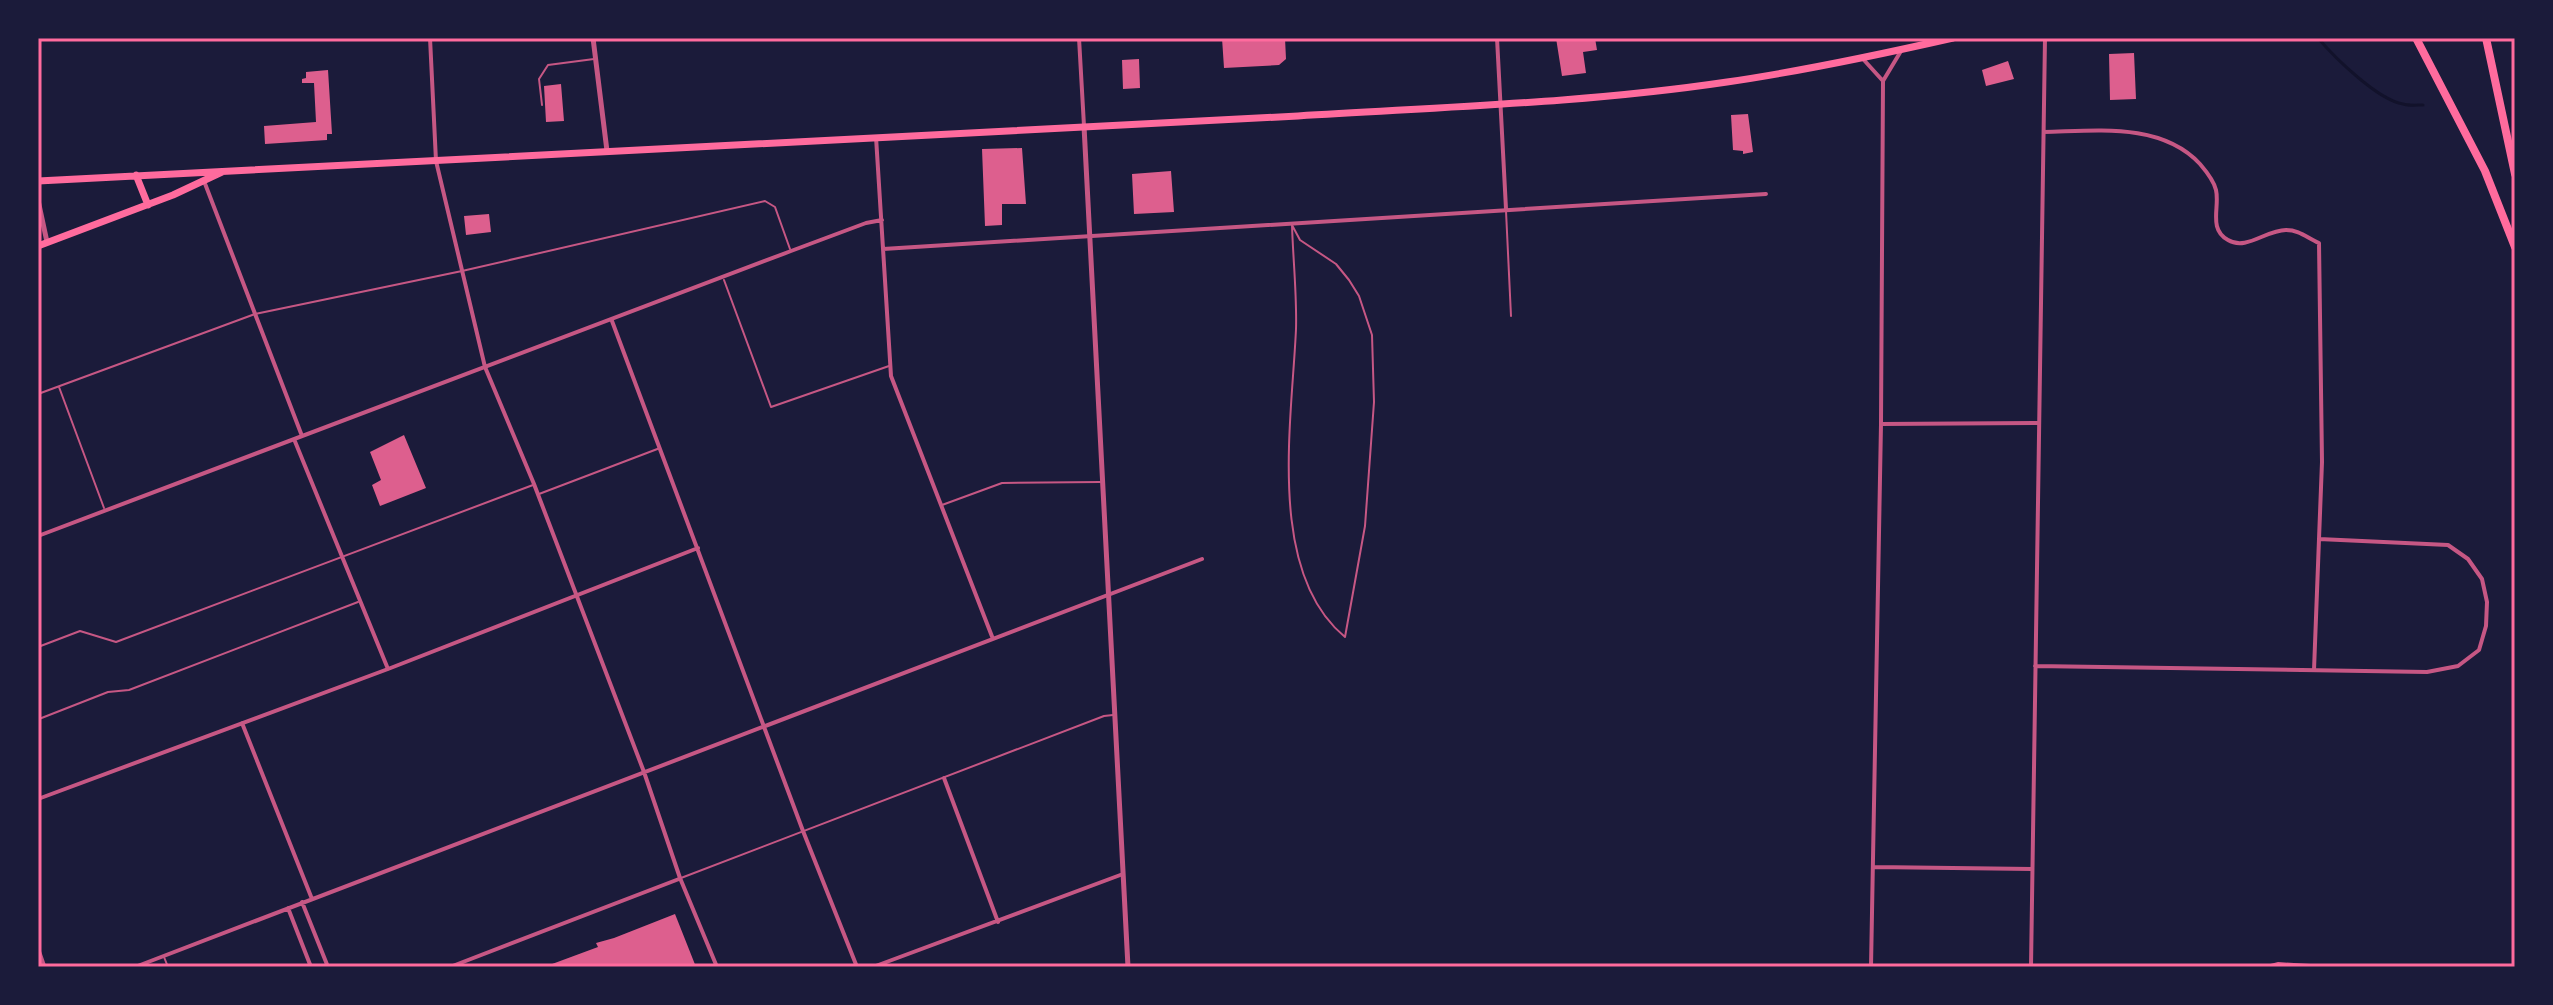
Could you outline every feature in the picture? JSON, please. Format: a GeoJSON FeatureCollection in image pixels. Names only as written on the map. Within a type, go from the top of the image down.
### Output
{"type":"FeatureCollection","features":[{"type":"Feature","properties":{"kind":"highway"},"geometry":{"type":"LineString","coordinates":[[38,181],[1285,117],[1502,103],[1710,85],[1792,73],[1953,38]]}},
{"type":"Feature","properties":{"kind":"highway"},"geometry":{"type":"LineString","coordinates":[[2416,38],[2485,171],[2515,247]]}},
{"type":"Feature","properties":{"kind":"highway"},"geometry":{"type":"LineString","coordinates":[[2486,38],[2515,174]]}},
{"type":"Feature","properties":{"kind":"highway"},"geometry":{"type":"LineString","coordinates":[[42,244],[148,205],[227,170]]}},
{"type":"Feature","properties":{"kind":"highway"},"geometry":{"type":"LineString","coordinates":[[136,175],[148,205]]}},
{"type":"Feature","properties":{"kind":"street"},"geometry":{"type":"LineString","coordinates":[[430,38],[436,161],[485,367],[538,494],[644,772],[680,878],[717,967]]}},
{"type":"Feature","properties":{"kind":"street"},"geometry":{"type":"LineString","coordinates":[[593,38],[607,151]]}},
{"type":"Feature","properties":{"kind":"street"},"geometry":{"type":"LineString","coordinates":[[1079,38],[1128,967]]}},
{"type":"Feature","properties":{"kind":"street"},"geometry":{"type":"LineString","coordinates":[[1497,38],[1506,209]]}},
{"type":"Feature","properties":{"kind":"street"},"geometry":{"type":"LineString","coordinates":[[2031,967],[2045,38]]}},
{"type":"Feature","properties":{"kind":"street"},"geometry":{"type":"LineString","coordinates":[[1871,967],[1881,424],[1883,81],[1902,49]]}},
{"type":"Feature","properties":{"kind":"street"},"geometry":{"type":"LineString","coordinates":[[1862,58],[1883,81]]}},
{"type":"Feature","properties":{"kind":"street"},"geometry":{"type":"LineString","coordinates":[[2044,132],[2126,131],[2171,142],[2194,157],[2206,170],[2216,190],[2215,226],[2226,240],[2241,244],[2284,230],[2302,233],[2319,243],[2322,462],[2314,670]]}},
{"type":"Feature","properties":{"kind":"street"},"geometry":{"type":"LineString","coordinates":[[876,137],[889,366],[993,639]]}},
{"type":"Feature","properties":{"kind":"street"},"geometry":{"type":"LineString","coordinates":[[204,181],[302,436]]}},
{"type":"Feature","properties":{"kind":"street"},"geometry":{"type":"LineString","coordinates":[[883,249],[1766,194]]}},
{"type":"Feature","properties":{"kind":"street"},"geometry":{"type":"LineString","coordinates":[[38,200],[42,244]]}},
{"type":"Feature","properties":{"kind":"street"},"geometry":{"type":"LineString","coordinates":[[38,536],[791,251],[882,220]]}},
{"type":"Feature","properties":{"kind":"street"},"geometry":{"type":"LineString","coordinates":[[612,321],[857,967]]}},
{"type":"Feature","properties":{"kind":"street"},"geometry":{"type":"LineString","coordinates":[[1881,424],[2038,423]]}},
{"type":"Feature","properties":{"kind":"street"},"geometry":{"type":"LineString","coordinates":[[294,439],[388,669]]}},
{"type":"Feature","properties":{"kind":"street"},"geometry":{"type":"LineString","coordinates":[[2035,666],[2427,672],[2458,666],[2479,650],[2486,626],[2487,602],[2482,579],[2468,559],[2448,545],[2319,539]]}},
{"type":"Feature","properties":{"kind":"street"},"geometry":{"type":"LineString","coordinates":[[38,799],[388,669],[698,548]]}},
{"type":"Feature","properties":{"kind":"street"},"geometry":{"type":"LineString","coordinates":[[135,967],[1202,559]]}},
{"type":"Feature","properties":{"kind":"street"},"geometry":{"type":"LineString","coordinates":[[242,723],[312,899]]}},
{"type":"Feature","properties":{"kind":"street"},"geometry":{"type":"LineString","coordinates":[[944,778],[998,922]]}},
{"type":"Feature","properties":{"kind":"street"},"geometry":{"type":"LineString","coordinates":[[1873,867],[2032,869]]}},
{"type":"Feature","properties":{"kind":"street"},"geometry":{"type":"LineString","coordinates":[[873,967],[1123,874]]}},
{"type":"Feature","properties":{"kind":"street"},"geometry":{"type":"LineString","coordinates":[[450,967],[680,878]]}},
{"type":"Feature","properties":{"kind":"street"},"geometry":{"type":"LineString","coordinates":[[302,902],[328,967]]}},
{"type":"Feature","properties":{"kind":"street"},"geometry":{"type":"LineString","coordinates":[[288,908],[311,967]]}},
{"type":"Feature","properties":{"kind":"street"},"geometry":{"type":"LineString","coordinates":[[38,950],[44,967]]}},
{"type":"Feature","properties":{"kind":"lane"},"geometry":{"type":"LineString","coordinates":[[542,105],[539,79],[548,65],[595,59]]}},
{"type":"Feature","properties":{"kind":"lane"},"geometry":{"type":"LineString","coordinates":[[38,394],[255,314],[462,271],[765,201],[775,207],[791,251]]}},
{"type":"Feature","properties":{"kind":"lane"},"geometry":{"type":"LineString","coordinates":[[1506,209],[1511,316]]}},
{"type":"Feature","properties":{"kind":"lane"},"geometry":{"type":"LineString","coordinates":[[1292,225],[1306,245],[1336,264],[1349,280],[1359,296],[1372,335],[1374,402],[1365,526],[1345,637],[1315,603],[1290,522],[1296,323],[1292,225]]}},
{"type":"Feature","properties":{"kind":"lane"},"geometry":{"type":"LineString","coordinates":[[723,279],[771,407],[889,366]]}},
{"type":"Feature","properties":{"kind":"lane"},"geometry":{"type":"LineString","coordinates":[[59,386],[105,510]]}},
{"type":"Feature","properties":{"kind":"lane"},"geometry":{"type":"LineString","coordinates":[[538,494],[660,448]]}},
{"type":"Feature","properties":{"kind":"lane"},"geometry":{"type":"LineString","coordinates":[[941,505],[1002,483],[1104,482]]}},
{"type":"Feature","properties":{"kind":"lane"},"geometry":{"type":"LineString","coordinates":[[38,647],[80,631],[116,642],[534,484]]}},
{"type":"Feature","properties":{"kind":"lane"},"geometry":{"type":"LineString","coordinates":[[38,717],[108,692],[129,690],[359,602]]}},
{"type":"Feature","properties":{"kind":"lane"},"geometry":{"type":"LineString","coordinates":[[680,878],[1115,714]]}},
{"type":"Feature","properties":{"kind":"lane"},"geometry":{"type":"LineString","coordinates":[[163,957],[168,967]]}},
{"type":"Feature","properties":{"kind":"building"},"geometry":{"type":"Polygon","coordinates":[[[1222,38],[1285,38],[1286,59],[1279,65],[1224,68],[1222,38]]]}},
{"type":"Feature","properties":{"kind":"building"},"geometry":{"type":"Polygon","coordinates":[[[1556,38],[1595,38],[1597,50],[1583,52],[1586,73],[1562,76],[1556,38]]]}},
{"type":"Feature","properties":{"kind":"building"},"geometry":{"type":"Polygon","coordinates":[[[2134,53],[2136,99],[2110,100],[2109,54],[2134,53]]]}},
{"type":"Feature","properties":{"kind":"building"},"geometry":{"type":"Polygon","coordinates":[[[1139,59],[1140,88],[1123,89],[1122,60],[1139,59]]]}},
{"type":"Feature","properties":{"kind":"building"},"geometry":{"type":"Polygon","coordinates":[[[2008,61],[2014,79],[1986,86],[1982,70],[2008,61]]]}},
{"type":"Feature","properties":{"kind":"building"},"geometry":{"type":"Polygon","coordinates":[[[328,70],[332,134],[327,134],[327,140],[265,144],[264,126],[316,122],[314,83],[302,83],[302,79],[306,78],[306,72],[328,70]]]}},
{"type":"Feature","properties":{"kind":"building"},"geometry":{"type":"Polygon","coordinates":[[[561,84],[564,121],[546,122],[544,86],[561,84]]]}},
{"type":"Feature","properties":{"kind":"building"},"geometry":{"type":"Polygon","coordinates":[[[1748,114],[1753,152],[1743,154],[1743,151],[1733,150],[1731,115],[1748,114]]]}},
{"type":"Feature","properties":{"kind":"building"},"geometry":{"type":"Polygon","coordinates":[[[1022,148],[1026,204],[1002,204],[1002,225],[985,226],[982,149],[1022,148]]]}},
{"type":"Feature","properties":{"kind":"building"},"geometry":{"type":"Polygon","coordinates":[[[1171,171],[1174,212],[1134,214],[1132,174],[1171,171]]]}},
{"type":"Feature","properties":{"kind":"building"},"geometry":{"type":"Polygon","coordinates":[[[489,214],[491,232],[466,235],[464,216],[489,214]]]}},
{"type":"Feature","properties":{"kind":"building"},"geometry":{"type":"Polygon","coordinates":[[[404,435],[426,488],[380,506],[372,485],[381,480],[370,452],[404,435]]]}},
{"type":"Feature","properties":{"kind":"building"},"geometry":{"type":"Polygon","coordinates":[[[675,914],[696,967],[544,967],[598,947],[596,943],[675,914]]]}},
{"type":"Feature","properties":{"kind":"building"},"geometry":{"type":"Polygon","coordinates":[[[2278,962],[2326,965],[2326,967],[2259,967],[2278,962]]]}},
{"type":"Feature","properties":{"kind":"waterway"},"geometry":{"type":"LineString","coordinates":[[2318,38],[2346,67],[2382,95],[2405,105],[2423,105]]}}]}
